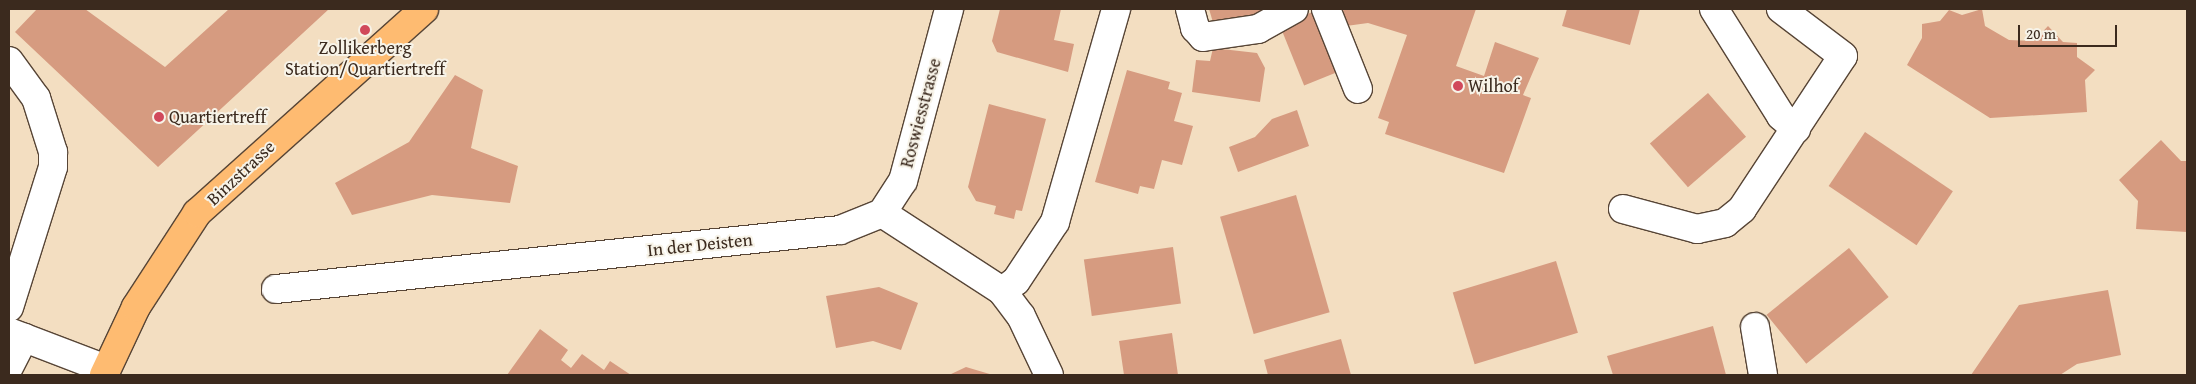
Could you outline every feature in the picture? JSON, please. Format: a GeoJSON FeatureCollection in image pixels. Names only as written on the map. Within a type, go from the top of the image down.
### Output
{"type":"FeatureCollection","features":[{"type":"Feature","properties":{"kind":"main road","name":"Binzstrasse"},"geometry":{"type":"LineString","coordinates":[[105,372],[136,306],[198,214],[424,9]]}},
{"type":"Feature","properties":{"kind":"street","name":"Roswiesstrasse"},"geometry":{"type":"LineString","coordinates":[[882,213],[903,181],[949,9]]}},
{"type":"Feature","properties":{"kind":"street"},"geometry":{"type":"LineString","coordinates":[[1002,291],[1016,281],[1055,222],[1116,9]]}},
{"type":"Feature","properties":{"kind":"street"},"geometry":{"type":"LineString","coordinates":[[1190,9],[1195,28],[1203,37],[1258,29],[1294,9]]}},
{"type":"Feature","properties":{"kind":"street"},"geometry":{"type":"LineString","coordinates":[[1326,9],[1358,89]]}},
{"type":"Feature","properties":{"kind":"street"},"geometry":{"type":"LineString","coordinates":[[1714,9],[1781,116],[1796,129]]}},
{"type":"Feature","properties":{"kind":"street"},"geometry":{"type":"LineString","coordinates":[[1623,208],[1697,230],[1725,223],[1742,208],[1844,56],[1781,9]]}},
{"type":"Feature","properties":{"kind":"street"},"geometry":{"type":"LineString","coordinates":[[9,61],[36,98],[53,152],[53,167],[9,307]]}},
{"type":"Feature","properties":{"kind":"street"},"geometry":{"type":"LineString","coordinates":[[882,213],[1002,291],[1022,316],[1049,375]]}},
{"type":"Feature","properties":{"kind":"street","name":"In der Deisten"},"geometry":{"type":"LineString","coordinates":[[276,289],[840,230],[882,213]]}},
{"type":"Feature","properties":{"kind":"street"},"geometry":{"type":"LineString","coordinates":[[1755,327],[1764,375]]}},
{"type":"Feature","properties":{"kind":"street"},"geometry":{"type":"LineString","coordinates":[[9,367],[17,335],[105,372]]}},
{"type":"Feature","properties":{"kind":"building","name":"Quartiertreff"},"geometry":{"type":"Polygon","coordinates":[[[37,9],[85,9],[165,67],[229,9],[329,9],[158,167],[15,32],[37,9]]]}},
{"type":"Feature","properties":{"kind":"building"},"geometry":{"type":"Polygon","coordinates":[[[1000,9],[1061,9],[1054,40],[1074,44],[1068,72],[997,52],[992,41],[1000,9]]]}},
{"type":"Feature","properties":{"kind":"building"},"geometry":{"type":"Polygon","coordinates":[[[1209,9],[1280,9],[1215,29],[1209,9]]]}},
{"type":"Feature","properties":{"kind":"building","name":"Wilhof"},"geometry":{"type":"Polygon","coordinates":[[[1343,9],[1476,9],[1456,66],[1484,76],[1495,42],[1539,58],[1523,95],[1531,98],[1504,173],[1385,134],[1389,122],[1378,118],[1407,35],[1368,23],[1346,26],[1343,9]]]}},
{"type":"Feature","properties":{"kind":"building"},"geometry":{"type":"Polygon","coordinates":[[[1567,9],[1640,9],[1630,45],[1562,26],[1567,9]]]}},
{"type":"Feature","properties":{"kind":"building"},"geometry":{"type":"Polygon","coordinates":[[[1982,9],[1985,26],[2009,40],[2034,41],[2048,26],[2063,42],[2077,43],[2077,57],[2095,70],[2085,80],[2087,112],[1990,118],[1907,65],[1922,38],[1922,24],[1940,21],[1949,10],[1962,15],[1982,9]]]}},
{"type":"Feature","properties":{"kind":"building"},"geometry":{"type":"Polygon","coordinates":[[[1315,11],[1339,71],[1304,86],[1280,25],[1315,11]]]}},
{"type":"Feature","properties":{"kind":"building"},"geometry":{"type":"Polygon","coordinates":[[[1213,48],[1257,53],[1265,68],[1260,102],[1192,92],[1196,60],[1210,61],[1213,48]]]}},
{"type":"Feature","properties":{"kind":"building"},"geometry":{"type":"Polygon","coordinates":[[[1127,70],[1170,82],[1168,89],[1182,93],[1174,121],[1193,126],[1182,165],[1162,160],[1154,189],[1140,186],[1138,194],[1095,182],[1127,70]]]}},
{"type":"Feature","properties":{"kind":"building"},"geometry":{"type":"Polygon","coordinates":[[[455,75],[483,90],[471,148],[518,166],[510,203],[432,195],[352,215],[335,183],[409,142],[455,75]]]}},
{"type":"Feature","properties":{"kind":"building"},"geometry":{"type":"Polygon","coordinates":[[[1708,93],[1746,137],[1688,187],[1650,144],[1708,93]]]}},
{"type":"Feature","properties":{"kind":"building"},"geometry":{"type":"Polygon","coordinates":[[[989,104],[1046,119],[1022,211],[1016,210],[1014,219],[994,214],[996,206],[976,201],[968,187],[989,104]]]}},
{"type":"Feature","properties":{"kind":"building"},"geometry":{"type":"Polygon","coordinates":[[[1297,110],[1309,146],[1238,172],[1229,147],[1255,137],[1272,119],[1297,110]]]}},
{"type":"Feature","properties":{"kind":"building"},"geometry":{"type":"Polygon","coordinates":[[[1865,132],[1953,191],[1917,245],[1829,186],[1865,132]]]}},
{"type":"Feature","properties":{"kind":"building"},"geometry":{"type":"Polygon","coordinates":[[[2161,140],[2181,161],[2187,161],[2187,232],[2136,229],[2138,201],[2119,180],[2161,140]]]}},
{"type":"Feature","properties":{"kind":"building"},"geometry":{"type":"Polygon","coordinates":[[[1296,195],[1330,312],[1254,334],[1220,217],[1296,195]]]}},
{"type":"Feature","properties":{"kind":"building"},"geometry":{"type":"Polygon","coordinates":[[[1173,247],[1181,303],[1092,316],[1084,260],[1173,247]]]}},
{"type":"Feature","properties":{"kind":"building"},"geometry":{"type":"Polygon","coordinates":[[[1849,248],[1889,297],[1806,364],[1767,315],[1849,248]]]}},
{"type":"Feature","properties":{"kind":"building"},"geometry":{"type":"Polygon","coordinates":[[[1556,261],[1578,333],[1475,364],[1453,293],[1556,261]]]}},
{"type":"Feature","properties":{"kind":"building"},"geometry":{"type":"Polygon","coordinates":[[[879,287],[918,303],[901,350],[873,341],[836,348],[826,296],[879,287]]]}},
{"type":"Feature","properties":{"kind":"building"},"geometry":{"type":"Polygon","coordinates":[[[2108,290],[2121,355],[2077,364],[2060,375],[1971,375],[2019,305],[2108,290]]]}},
{"type":"Feature","properties":{"kind":"building"},"geometry":{"type":"Polygon","coordinates":[[[1713,326],[1726,375],[1613,375],[1607,356],[1713,326]]]}},
{"type":"Feature","properties":{"kind":"building"},"geometry":{"type":"Polygon","coordinates":[[[540,329],[568,350],[561,360],[571,368],[582,354],[604,370],[610,361],[631,375],[507,375],[540,329]]]}},
{"type":"Feature","properties":{"kind":"building"},"geometry":{"type":"Polygon","coordinates":[[[1172,333],[1178,375],[1124,375],[1119,341],[1172,333]]]}},
{"type":"Feature","properties":{"kind":"building"},"geometry":{"type":"Polygon","coordinates":[[[1341,339],[1351,375],[1268,375],[1264,360],[1341,339]]]}},
{"type":"Feature","properties":{"kind":"building"},"geometry":{"type":"Polygon","coordinates":[[[966,367],[993,375],[949,375],[966,367]]]}},
{"type":"Feature","properties":{"kind":"place","name":"Zollikerberg Station/Quartiertreff"},"geometry":{"type":"Point","coordinates":[365,30]}},
{"type":"Feature","properties":{"kind":"place","name":"Wilhof"},"geometry":{"type":"Point","coordinates":[1458,86]}},
{"type":"Feature","properties":{"kind":"place","name":"Quartiertreff"},"geometry":{"type":"Point","coordinates":[159,117]}}]}
